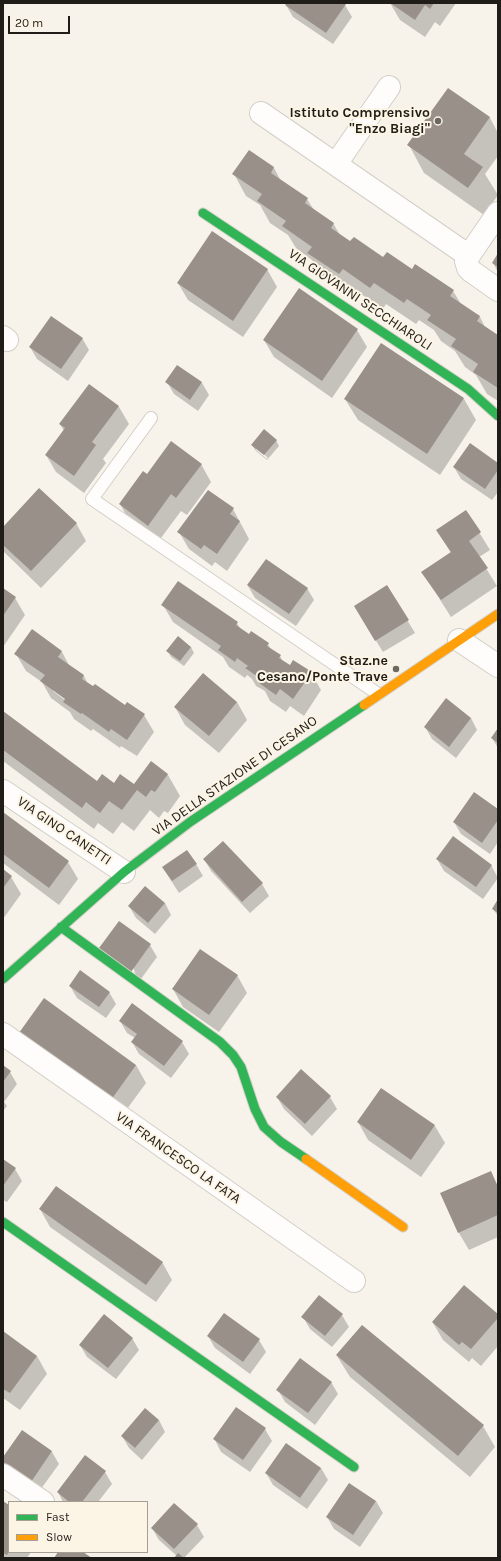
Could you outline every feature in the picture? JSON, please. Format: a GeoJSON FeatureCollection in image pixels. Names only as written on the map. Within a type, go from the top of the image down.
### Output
{"type":"FeatureCollection","features":[{"type":"Feature","properties":{"kind":"street"},"geometry":{"type":"LineString","coordinates":[[336,164],[389,87]]}},
{"type":"Feature","properties":{"kind":"street"},"geometry":{"type":"LineString","coordinates":[[261,113],[469,256]]}},
{"type":"Feature","properties":{"kind":"street","name":"VIA GIOVANNI SECCHIAROLI"},"geometry":{"type":"LineString","coordinates":[[203,213],[468,389],[485,402],[498,416]]}},
{"type":"Feature","properties":{"kind":"street"},"geometry":{"type":"LineString","coordinates":[[498,214],[466,261],[468,268],[498,290]]}},
{"type":"Feature","properties":{"kind":"street","name":"VIA DELLA STAZIONE DI CESANO"},"geometry":{"type":"LineString","coordinates":[[3,979],[124,872],[190,822],[498,614]]}},
{"type":"Feature","properties":{"kind":"street"},"geometry":{"type":"LineString","coordinates":[[459,640],[498,666]]}},
{"type":"Feature","properties":{"kind":"street","name":"VIA GINO CANETTI"},"geometry":{"type":"LineString","coordinates":[[3,791],[124,872]]}},
{"type":"Feature","properties":{"kind":"street"},"geometry":{"type":"LineString","coordinates":[[61,927],[220,1042],[233,1055],[241,1067],[255,1109],[264,1127],[281,1142],[403,1227]]}},
{"type":"Feature","properties":{"kind":"street","name":"VIA FRANCESCO LA FATA"},"geometry":{"type":"LineString","coordinates":[[3,1034],[354,1281]]}},
{"type":"Feature","properties":{"kind":"street"},"geometry":{"type":"LineString","coordinates":[[3,1222],[354,1467]]}},
{"type":"Feature","properties":{"kind":"street"},"geometry":{"type":"LineString","coordinates":[[3,1475],[42,1501]]}},
{"type":"Feature","properties":{"kind":"lane"},"geometry":{"type":"LineString","coordinates":[[151,418],[92,499],[378,694]]}},
{"type":"Feature","properties":{"kind":"building"},"geometry":{"type":"Polygon","coordinates":[[[287,3],[346,4],[326,33],[285,5],[287,3]]]}},
{"type":"Feature","properties":{"kind":"building"},"geometry":{"type":"Polygon","coordinates":[[[390,3],[434,3],[430,9],[425,5],[415,20],[390,3]]]}},
{"type":"Feature","properties":{"kind":"building"},"geometry":{"type":"Polygon","coordinates":[[[448,88],[490,117],[464,154],[483,167],[468,188],[407,145],[448,88]]]}},
{"type":"Feature","properties":{"kind":"building"},"geometry":{"type":"Polygon","coordinates":[[[249,150],[274,167],[271,173],[308,198],[305,203],[334,223],[331,228],[350,241],[354,237],[383,257],[387,252],[412,269],[415,264],[454,290],[450,296],[480,316],[477,321],[498,335],[498,388],[473,372],[478,364],[451,346],[456,339],[427,320],[431,315],[407,299],[404,303],[374,283],[370,288],[343,269],[339,274],[307,253],[312,247],[282,226],[286,221],[257,201],[262,194],[232,174],[249,150]]]}},
{"type":"Feature","properties":{"kind":"building"},"geometry":{"type":"Polygon","coordinates":[[[212,231],[268,269],[233,321],[177,283],[212,231]]]}},
{"type":"Feature","properties":{"kind":"building"},"geometry":{"type":"Polygon","coordinates":[[[498,253],[498,267],[492,263],[498,253]]]}},
{"type":"Feature","properties":{"kind":"building"},"geometry":{"type":"Polygon","coordinates":[[[299,288],[358,329],[322,381],[263,340],[299,288]]]}},
{"type":"Feature","properties":{"kind":"building"},"geometry":{"type":"Polygon","coordinates":[[[51,316],[83,338],[61,369],[29,347],[51,316]]]}},
{"type":"Feature","properties":{"kind":"building"},"geometry":{"type":"Polygon","coordinates":[[[381,343],[464,398],[427,454],[344,399],[381,343]]]}},
{"type":"Feature","properties":{"kind":"building"},"geometry":{"type":"Polygon","coordinates":[[[177,365],[202,382],[190,400],[165,382],[177,365]]]}},
{"type":"Feature","properties":{"kind":"building"},"geometry":{"type":"Polygon","coordinates":[[[89,384],[119,406],[92,442],[96,445],[74,476],[45,455],[65,428],[59,424],[89,384]]]}},
{"type":"Feature","properties":{"kind":"building"},"geometry":{"type":"Polygon","coordinates":[[[264,429],[277,440],[264,455],[251,445],[264,429]]]}},
{"type":"Feature","properties":{"kind":"building"},"geometry":{"type":"Polygon","coordinates":[[[171,441],[202,464],[176,498],[171,494],[148,526],[119,504],[143,471],[147,474],[171,441]]]}},
{"type":"Feature","properties":{"kind":"building"},"geometry":{"type":"Polygon","coordinates":[[[470,443],[498,463],[498,470],[485,489],[453,467],[470,443]]]}},
{"type":"Feature","properties":{"kind":"building"},"geometry":{"type":"Polygon","coordinates":[[[39,488],[77,523],[31,571],[3,545],[3,527],[39,488]]]}},
{"type":"Feature","properties":{"kind":"building"},"geometry":{"type":"Polygon","coordinates":[[[208,490],[234,508],[230,514],[240,521],[217,554],[204,545],[201,549],[177,532],[208,490]]]}},
{"type":"Feature","properties":{"kind":"building"},"geometry":{"type":"Polygon","coordinates":[[[466,510],[481,532],[469,541],[488,568],[441,600],[421,572],[451,552],[436,530],[466,510]]]}},
{"type":"Feature","properties":{"kind":"building"},"geometry":{"type":"Polygon","coordinates":[[[266,559],[308,588],[289,614],[247,585],[266,559]]]}},
{"type":"Feature","properties":{"kind":"building"},"geometry":{"type":"Polygon","coordinates":[[[178,581],[238,622],[236,625],[249,634],[251,631],[269,643],[267,646],[281,655],[279,658],[290,665],[293,660],[312,672],[293,699],[280,689],[276,695],[259,683],[261,679],[245,668],[248,666],[237,658],[235,662],[218,650],[221,646],[161,605],[178,581]]]}},
{"type":"Feature","properties":{"kind":"building"},"geometry":{"type":"Polygon","coordinates":[[[387,585],[409,620],[375,641],[354,606],[387,585]]]}},
{"type":"Feature","properties":{"kind":"building"},"geometry":{"type":"Polygon","coordinates":[[[3,588],[16,597],[3,616],[3,588]]]}},
{"type":"Feature","properties":{"kind":"building"},"geometry":{"type":"Polygon","coordinates":[[[32,629],[62,651],[58,657],[84,675],[82,679],[93,686],[95,684],[125,705],[127,702],[145,714],[127,740],[111,729],[109,732],[63,702],[65,699],[40,681],[45,675],[14,654],[32,629]]]}},
{"type":"Feature","properties":{"kind":"building"},"geometry":{"type":"Polygon","coordinates":[[[178,636],[191,647],[180,661],[166,651],[178,636]]]}},
{"type":"Feature","properties":{"kind":"building"},"geometry":{"type":"Polygon","coordinates":[[[203,673],[237,702],[209,736],[174,707],[203,673]]]}},
{"type":"Feature","properties":{"kind":"building"},"geometry":{"type":"Polygon","coordinates":[[[446,698],[471,718],[449,747],[424,727],[446,698]]]}},
{"type":"Feature","properties":{"kind":"building"},"geometry":{"type":"Polygon","coordinates":[[[3,711],[97,781],[102,774],[114,783],[120,774],[134,784],[151,761],[168,774],[155,792],[151,790],[146,797],[137,790],[122,810],[109,801],[100,813],[86,802],[82,808],[3,750],[3,711]]]}},
{"type":"Feature","properties":{"kind":"building"},"geometry":{"type":"Polygon","coordinates":[[[498,728],[498,743],[491,738],[498,728]]]}},
{"type":"Feature","properties":{"kind":"building"},"geometry":{"type":"Polygon","coordinates":[[[474,792],[498,809],[498,820],[482,843],[453,822],[474,792]]]}},
{"type":"Feature","properties":{"kind":"building"},"geometry":{"type":"Polygon","coordinates":[[[3,812],[69,861],[49,888],[3,854],[3,812]]]}},
{"type":"Feature","properties":{"kind":"building"},"geometry":{"type":"Polygon","coordinates":[[[453,836],[492,865],[476,887],[436,859],[453,836]]]}},
{"type":"Feature","properties":{"kind":"building"},"geometry":{"type":"Polygon","coordinates":[[[223,841],[263,883],[242,902],[203,859],[223,841]]]}},
{"type":"Feature","properties":{"kind":"building"},"geometry":{"type":"Polygon","coordinates":[[[187,850],[197,864],[172,881],[162,867],[187,850]]]}},
{"type":"Feature","properties":{"kind":"building"},"geometry":{"type":"Polygon","coordinates":[[[3,869],[12,876],[3,888],[3,869]]]}},
{"type":"Feature","properties":{"kind":"building"},"geometry":{"type":"Polygon","coordinates":[[[145,886],[165,903],[148,923],[128,906],[145,886]]]}},
{"type":"Feature","properties":{"kind":"building"},"geometry":{"type":"Polygon","coordinates":[[[498,899],[498,913],[492,909],[498,899]]]}},
{"type":"Feature","properties":{"kind":"building"},"geometry":{"type":"Polygon","coordinates":[[[119,921],[151,944],[131,972],[99,948],[119,921]]]}},
{"type":"Feature","properties":{"kind":"building"},"geometry":{"type":"Polygon","coordinates":[[[200,949],[238,975],[209,1015],[172,989],[200,949]]]}},
{"type":"Feature","properties":{"kind":"building"},"geometry":{"type":"Polygon","coordinates":[[[80,970],[110,992],[99,1007],[69,986],[80,970]]]}},
{"type":"Feature","properties":{"kind":"building"},"geometry":{"type":"Polygon","coordinates":[[[44,998],[136,1065],[109,1103],[16,1037],[44,998]]]}},
{"type":"Feature","properties":{"kind":"building"},"geometry":{"type":"Polygon","coordinates":[[[132,1003],[183,1041],[164,1066],[131,1042],[137,1034],[119,1021],[132,1003]]]}},
{"type":"Feature","properties":{"kind":"building"},"geometry":{"type":"Polygon","coordinates":[[[3,1065],[11,1071],[3,1082],[3,1065]]]}},
{"type":"Feature","properties":{"kind":"building"},"geometry":{"type":"Polygon","coordinates":[[[301,1069],[331,1096],[305,1124],[276,1097],[301,1069]]]}},
{"type":"Feature","properties":{"kind":"building"},"geometry":{"type":"Polygon","coordinates":[[[381,1088],[435,1125],[411,1160],[357,1122],[381,1088]]]}},
{"type":"Feature","properties":{"kind":"building"},"geometry":{"type":"Polygon","coordinates":[[[3,1159],[16,1168],[3,1186],[3,1159]]]}},
{"type":"Feature","properties":{"kind":"building"},"geometry":{"type":"Polygon","coordinates":[[[491,1171],[498,1187],[498,1215],[458,1233],[440,1193],[491,1171]]]}},
{"type":"Feature","properties":{"kind":"building"},"geometry":{"type":"Polygon","coordinates":[[[56,1186],[163,1262],[146,1285],[39,1209],[56,1186]]]}},
{"type":"Feature","properties":{"kind":"building"},"geometry":{"type":"Polygon","coordinates":[[[464,1285],[498,1314],[498,1318],[471,1349],[462,1342],[459,1345],[432,1322],[464,1285]]]}},
{"type":"Feature","properties":{"kind":"building"},"geometry":{"type":"Polygon","coordinates":[[[319,1295],[343,1314],[325,1336],[301,1317],[319,1295]]]}},
{"type":"Feature","properties":{"kind":"building"},"geometry":{"type":"Polygon","coordinates":[[[224,1313],[260,1339],[243,1362],[207,1336],[224,1313]]]}},
{"type":"Feature","properties":{"kind":"building"},"geometry":{"type":"Polygon","coordinates":[[[104,1314],[133,1338],[108,1368],[79,1345],[104,1314]]]}},
{"type":"Feature","properties":{"kind":"building"},"geometry":{"type":"Polygon","coordinates":[[[362,1325],[484,1425],[458,1456],[336,1355],[362,1325]]]}},
{"type":"Feature","properties":{"kind":"building"},"geometry":{"type":"Polygon","coordinates":[[[3,1331],[37,1356],[10,1393],[3,1389],[3,1331]]]}},
{"type":"Feature","properties":{"kind":"building"},"geometry":{"type":"Polygon","coordinates":[[[300,1358],[332,1382],[308,1413],[276,1390],[300,1358]]]}},
{"type":"Feature","properties":{"kind":"building"},"geometry":{"type":"Polygon","coordinates":[[[236,1407],[266,1428],[243,1460],[213,1439],[236,1407]]]}},
{"type":"Feature","properties":{"kind":"building"},"geometry":{"type":"Polygon","coordinates":[[[145,1408],[159,1420],[135,1448],[121,1436],[145,1408]]]}},
{"type":"Feature","properties":{"kind":"building"},"geometry":{"type":"Polygon","coordinates":[[[22,1430],[52,1451],[31,1482],[3,1462],[3,1457],[22,1430]]]}},
{"type":"Feature","properties":{"kind":"building"},"geometry":{"type":"Polygon","coordinates":[[[286,1443],[321,1468],[300,1498],[265,1473],[286,1443]]]}},
{"type":"Feature","properties":{"kind":"building"},"geometry":{"type":"Polygon","coordinates":[[[85,1455],[106,1471],[83,1501],[68,1501],[57,1492],[85,1455]]]}},
{"type":"Feature","properties":{"kind":"building"},"geometry":{"type":"Polygon","coordinates":[[[349,1483],[376,1501],[353,1535],[326,1517],[349,1483]]]}},
{"type":"Feature","properties":{"kind":"building"},"geometry":{"type":"Polygon","coordinates":[[[3,1501],[8,1504],[8,1553],[7,1555],[3,1553],[3,1501]]]}},
{"type":"Feature","properties":{"kind":"building"},"geometry":{"type":"Polygon","coordinates":[[[174,1503],[198,1524],[174,1549],[151,1528],[174,1503]]]}},
{"type":"Feature","properties":{"kind":"building"},"geometry":{"type":"Polygon","coordinates":[[[57,1553],[84,1553],[92,1558],[54,1558],[57,1553]]]}},
{"type":"Feature","properties":{"kind":"building"},"geometry":{"type":"Polygon","coordinates":[[[178,1553],[184,1558],[174,1558],[178,1553]]]}},
{"type":"Feature","properties":{"kind":"traffic: fast"},"geometry":{"type":"LineString","coordinates":[[203,213],[468,389],[498,416]]}},
{"type":"Feature","properties":{"kind":"traffic: fast"},"geometry":{"type":"LineString","coordinates":[[3,979],[124,872],[190,822],[364,705]]}},
{"type":"Feature","properties":{"kind":"traffic: fast"},"geometry":{"type":"LineString","coordinates":[[61,927],[220,1042],[233,1055],[241,1067],[255,1109],[264,1127],[281,1142],[306,1159]]}},
{"type":"Feature","properties":{"kind":"traffic: fast"},"geometry":{"type":"LineString","coordinates":[[3,1222],[354,1467]]}},
{"type":"Feature","properties":{"kind":"traffic: slow"},"geometry":{"type":"LineString","coordinates":[[364,705],[498,614]]}},
{"type":"Feature","properties":{"kind":"traffic: slow"},"geometry":{"type":"LineString","coordinates":[[306,1159],[403,1227]]}},
{"type":"Feature","properties":{"kind":"place","name":"Istituto Comprensivo \"Enzo Biagi\""},"geometry":{"type":"Point","coordinates":[438,121]}},
{"type":"Feature","properties":{"kind":"place","name":"Staz.ne Cesano/Ponte Trave"},"geometry":{"type":"Point","coordinates":[396,669]}}]}
